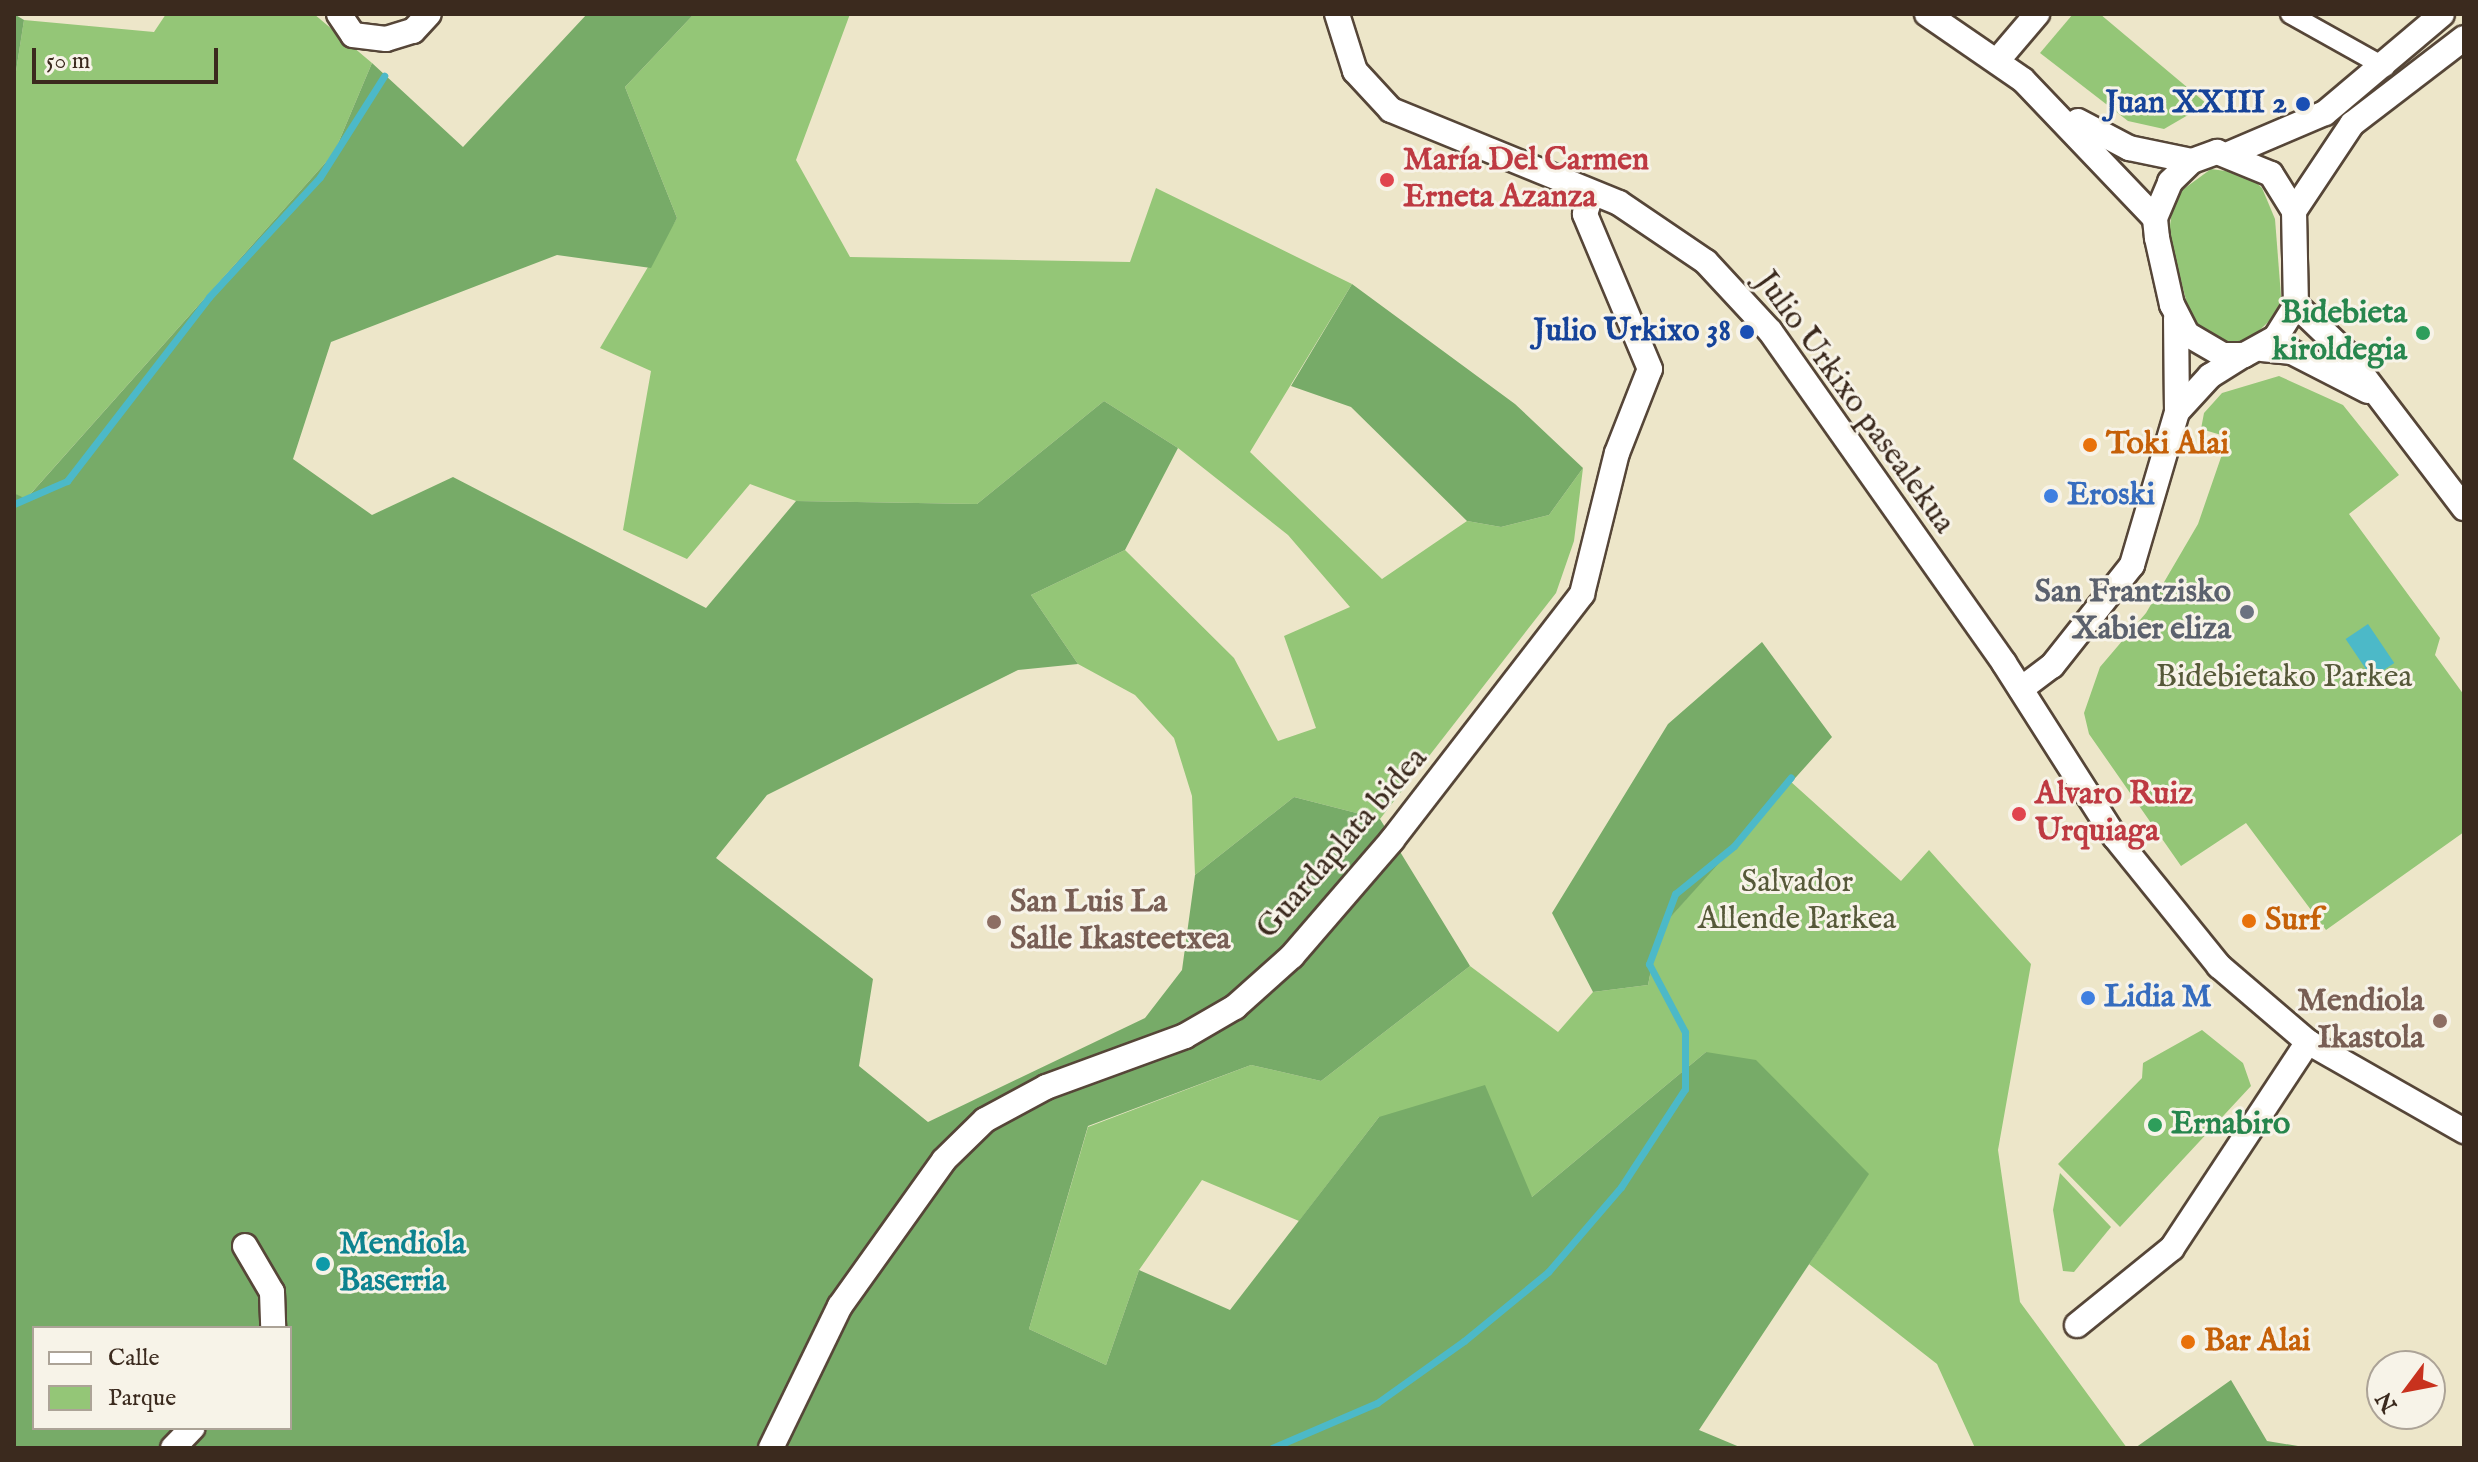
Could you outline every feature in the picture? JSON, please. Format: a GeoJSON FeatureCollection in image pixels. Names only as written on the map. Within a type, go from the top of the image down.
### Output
{"type":"FeatureCollection","features":[{"type":"Feature","properties":{"kind":"street"},"geometry":{"type":"LineString","coordinates":[[339,14],[353,35],[386,39],[413,31],[429,14]]}},
{"type":"Feature","properties":{"kind":"street","name":"Julio Urkixo pasealekua"},"geometry":{"type":"LineString","coordinates":[[1337,14],[1355,71],[1391,110],[1591,195],[1666,232],[1741,297],[2021,689],[2176,917],[2219,966],[2308,1042],[2464,1131]]}},
{"type":"Feature","properties":{"kind":"street"},"geometry":{"type":"LineString","coordinates":[[1927,14],[1997,61],[2053,108],[2155,218],[2176,319],[2177,412],[2132,565],[2052,666],[2021,689]]}},
{"type":"Feature","properties":{"kind":"street"},"geometry":{"type":"LineString","coordinates":[[1997,61],[2037,14]]}},
{"type":"Feature","properties":{"kind":"street"},"geometry":{"type":"LineString","coordinates":[[2290,14],[2385,67]]}},
{"type":"Feature","properties":{"kind":"street"},"geometry":{"type":"LineString","coordinates":[[2053,108],[2129,148],[2192,161],[2231,153],[2306,124],[2385,67],[2442,14]]}},
{"type":"Feature","properties":{"kind":"street"},"geometry":{"type":"LineString","coordinates":[[2294,211],[2352,124],[2459,38]]}},
{"type":"Feature","properties":{"kind":"street"},"geometry":{"type":"LineString","coordinates":[[2231,153],[2271,174],[2294,211],[2296,305],[2377,396],[2464,508]]}},
{"type":"Feature","properties":{"kind":"street"},"geometry":{"type":"LineString","coordinates":[[2155,218],[2170,182],[2192,161]]}},
{"type":"Feature","properties":{"kind":"street","name":"Guardaplata bidea"},"geometry":{"type":"LineString","coordinates":[[771,1448],[840,1306],[944,1160],[985,1120],[1033,1094],[1109,1059],[1185,1036],[1235,1007],[1292,956],[1392,840],[1582,594],[1617,453],[1650,369],[1585,214],[1591,195]]}},
{"type":"Feature","properties":{"kind":"street"},"geometry":{"type":"LineString","coordinates":[[2177,412],[2210,376],[2253,352],[2296,305]]}},
{"type":"Feature","properties":{"kind":"street"},"geometry":{"type":"LineString","coordinates":[[2176,319],[2203,347],[2315,361],[2377,396]]}},
{"type":"Feature","properties":{"kind":"street"},"geometry":{"type":"LineString","coordinates":[[2077,1325],[2172,1248],[2308,1042]]}},
{"type":"Feature","properties":{"kind":"street"},"geometry":{"type":"LineString","coordinates":[[245,1246],[272,1292],[273,1326]]}},
{"type":"Feature","properties":{"kind":"street"},"geometry":{"type":"LineString","coordinates":[[173,1448],[190,1430]]}},
{"type":"Feature","properties":{"kind":"green space"},"geometry":{"type":"Polygon","coordinates":[[[14,14],[24,20],[14,84],[14,14]]]}},
{"type":"Feature","properties":{"kind":"green space"},"geometry":{"type":"Polygon","coordinates":[[[166,14],[314,14],[372,63],[334,153],[25,500],[14,493],[14,84],[24,20],[154,32],[166,14]]]}},
{"type":"Feature","properties":{"kind":"green space"},"geometry":{"type":"Polygon","coordinates":[[[587,14],[694,14],[625,87],[677,218],[651,268],[557,255],[331,342],[293,459],[372,515],[453,477],[706,608],[796,501],[977,504],[1104,401],[1178,448],[1125,550],[1031,595],[1078,664],[1018,670],[767,795],[716,858],[873,979],[859,1066],[928,1122],[1145,1018],[1182,970],[1195,875],[1294,797],[1380,819],[1470,966],[1321,1081],[1251,1065],[1088,1126],[1029,1329],[1106,1365],[1139,1270],[1230,1310],[1379,1117],[1485,1085],[1532,1197],[1706,1052],[1756,1060],[1869,1174],[1699,1430],[1742,1448],[14,1448],[14,493],[26,499],[334,153],[372,63],[463,147],[587,14]]]}},
{"type":"Feature","properties":{"kind":"green space"},"geometry":{"type":"Polygon","coordinates":[[[694,14],[850,14],[796,160],[850,257],[1130,262],[1156,188],[1352,284],[1250,452],[1382,579],[1467,521],[1501,527],[1549,515],[1583,468],[1574,541],[1556,593],[1380,819],[1294,797],[1195,875],[1192,796],[1174,738],[1135,695],[1078,664],[1031,595],[1125,550],[1234,658],[1278,741],[1316,728],[1284,636],[1350,607],[1288,535],[1178,448],[1104,401],[977,504],[796,501],[750,484],[687,559],[623,530],[651,371],[600,348],[677,218],[625,87],[694,14]]]}},
{"type":"Feature","properties":{"kind":"green space"},"geometry":{"type":"Polygon","coordinates":[[[2073,14],[2100,14],[2207,104],[2164,129],[2128,121],[2040,53],[2073,14]]]}},
{"type":"Feature","properties":{"kind":"green space"},"geometry":{"type":"Polygon","coordinates":[[[2211,169],[2247,174],[2262,188],[2275,219],[2282,309],[2246,343],[2223,344],[2191,320],[2169,233],[2174,196],[2211,169]]]}},
{"type":"Feature","properties":{"kind":"green space"},"geometry":{"type":"Polygon","coordinates":[[[1352,284],[1515,404],[1583,468],[1549,515],[1501,527],[1467,521],[1351,407],[1291,386],[1352,284]]]}},
{"type":"Feature","properties":{"kind":"green space","name":"Bidebietako Parkea"},"geometry":{"type":"Polygon","coordinates":[[[2279,376],[2343,405],[2399,475],[2349,514],[2440,638],[2435,655],[2464,695],[2464,832],[2326,930],[2246,823],[2181,866],[2089,734],[2084,713],[2100,667],[2146,613],[2198,524],[2228,437],[2201,429],[2204,413],[2222,393],[2279,376]]]}},
{"type":"Feature","properties":{"kind":"green space"},"geometry":{"type":"Polygon","coordinates":[[[1762,642],[1832,737],[1659,930],[1648,985],[1593,992],[1552,913],[1668,724],[1762,642]]]}},
{"type":"Feature","properties":{"kind":"green space","name":"Salvador Allende Parkea"},"geometry":{"type":"Polygon","coordinates":[[[1790,781],[1901,881],[1929,850],[2031,964],[1998,1150],[2020,1302],[2127,1448],[1975,1448],[1937,1364],[1809,1264],[1868,1174],[1706,1052],[1532,1197],[1379,1117],[1299,1221],[1202,1180],[1139,1270],[1106,1365],[1029,1329],[1088,1127],[1251,1065],[1321,1081],[1470,966],[1558,1032],[1593,992],[1648,985],[1659,930],[1790,781]]]}},
{"type":"Feature","properties":{"kind":"green space","name":"Ernabiro"},"geometry":{"type":"Polygon","coordinates":[[[2202,1030],[2243,1063],[2251,1086],[2120,1227],[2058,1164],[2142,1078],[2143,1063],[2202,1030]]]}},
{"type":"Feature","properties":{"kind":"green space"},"geometry":{"type":"Polygon","coordinates":[[[2060,1173],[2111,1227],[2074,1272],[2063,1271],[2053,1210],[2060,1173]]]}},
{"type":"Feature","properties":{"kind":"green space"},"geometry":{"type":"Polygon","coordinates":[[[2231,1380],[2267,1441],[2310,1448],[2135,1448],[2231,1380]]]}},
{"type":"Feature","properties":{"kind":"water"},"geometry":{"type":"Polygon","coordinates":[[[2368,624],[2394,663],[2372,678],[2346,639],[2368,624]]]}},
{"type":"Feature","properties":{"kind":"waterway"},"geometry":{"type":"LineString","coordinates":[[14,504],[67,481],[209,297],[320,177],[384,76]]}},
{"type":"Feature","properties":{"kind":"waterway"},"geometry":{"type":"LineString","coordinates":[[1272,1448],[1377,1403],[1464,1341],[1548,1272],[1621,1187],[1685,1089],[1685,1032],[1649,964],[1675,894],[1734,846],[1791,777]]}},
{"type":"Feature","properties":{"kind":"place","name":"Juan XXIII 2"},"geometry":{"type":"Point","coordinates":[2303,104]}},
{"type":"Feature","properties":{"kind":"place","name":"María Del Carmen Erneta Azanza"},"geometry":{"type":"Point","coordinates":[1387,180]}},
{"type":"Feature","properties":{"kind":"place","name":"Julio Urkixo 38"},"geometry":{"type":"Point","coordinates":[1747,332]}},
{"type":"Feature","properties":{"kind":"place","name":"Bidebieta kiroldegia"},"geometry":{"type":"Point","coordinates":[2423,333]}},
{"type":"Feature","properties":{"kind":"place","name":"Toki Alai"},"geometry":{"type":"Point","coordinates":[2090,445]}},
{"type":"Feature","properties":{"kind":"place","name":"Eroski"},"geometry":{"type":"Point","coordinates":[2051,496]}},
{"type":"Feature","properties":{"kind":"place","name":"San Frantzisko Xabier eliza"},"geometry":{"type":"Point","coordinates":[2247,612]}},
{"type":"Feature","properties":{"kind":"place","name":"Alvaro Ruiz Urquiaga"},"geometry":{"type":"Point","coordinates":[2019,814]}},
{"type":"Feature","properties":{"kind":"place","name":"Surf"},"geometry":{"type":"Point","coordinates":[2249,921]}},
{"type":"Feature","properties":{"kind":"place","name":"San Luis La Salle Ikasteetxea"},"geometry":{"type":"Point","coordinates":[994,922]}},
{"type":"Feature","properties":{"kind":"place","name":"Lidia M"},"geometry":{"type":"Point","coordinates":[2088,998]}},
{"type":"Feature","properties":{"kind":"place","name":"Mendiola Ikastola"},"geometry":{"type":"Point","coordinates":[2440,1021]}},
{"type":"Feature","properties":{"kind":"place","name":"Ernabiro"},"geometry":{"type":"Point","coordinates":[2155,1125]}},
{"type":"Feature","properties":{"kind":"place","name":"Mendiola Baserria"},"geometry":{"type":"Point","coordinates":[323,1264]}},
{"type":"Feature","properties":{"kind":"place","name":"Bar Alai"},"geometry":{"type":"Point","coordinates":[2188,1342]}}]}
